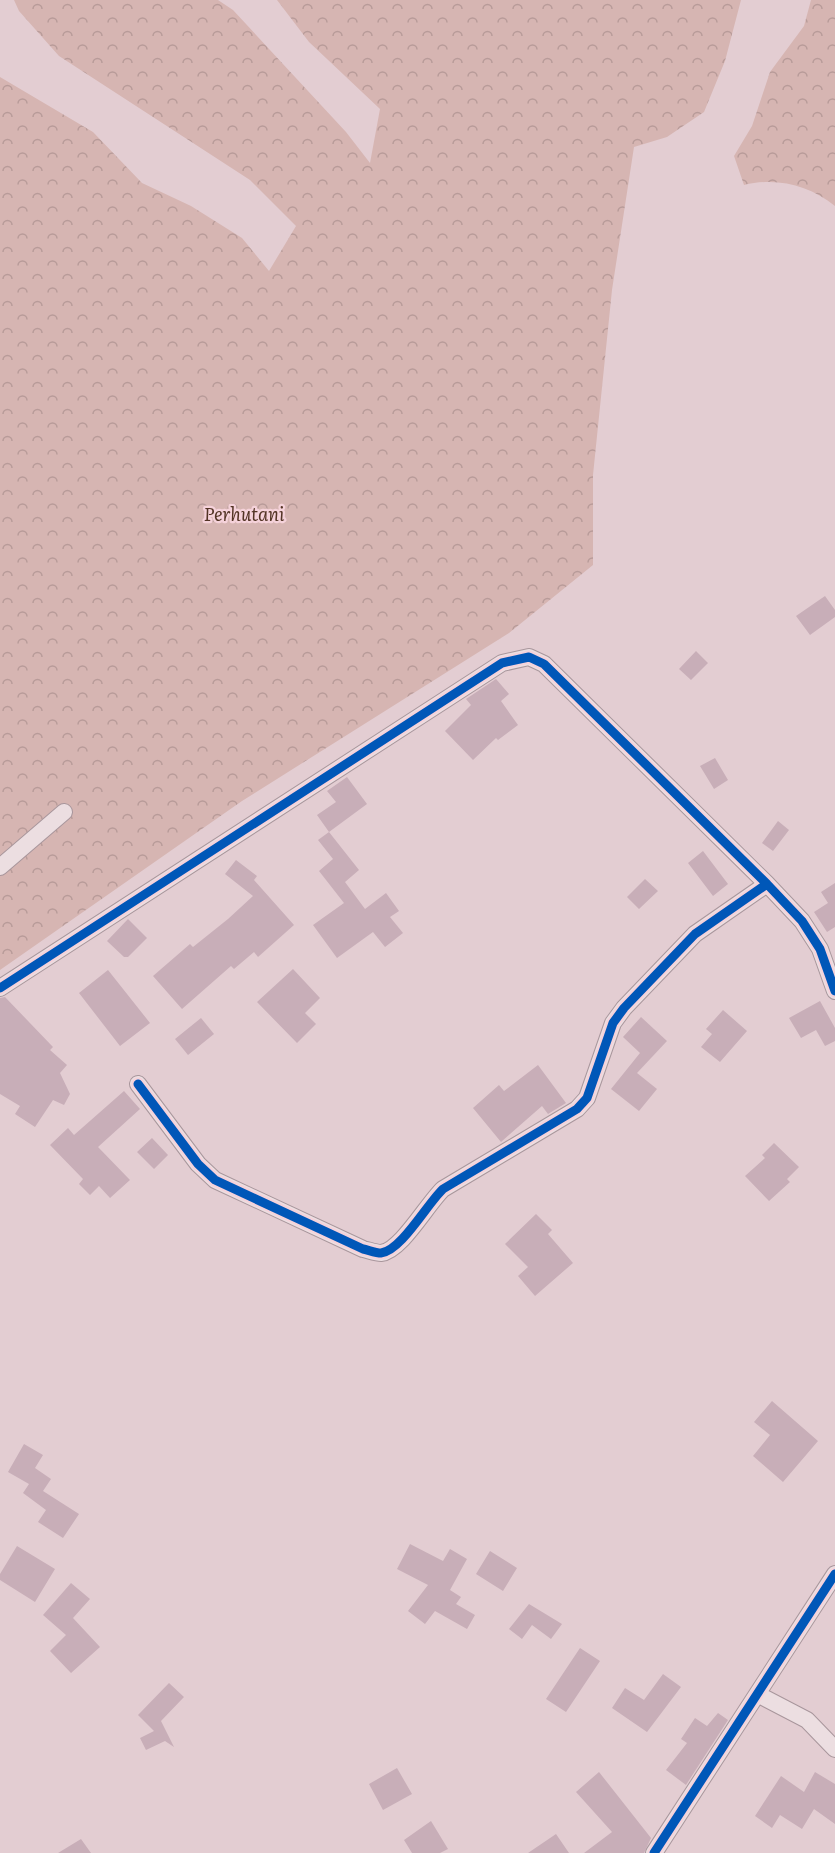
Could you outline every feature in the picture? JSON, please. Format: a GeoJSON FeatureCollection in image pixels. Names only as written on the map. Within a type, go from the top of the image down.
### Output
{"type":"FeatureCollection","features":[{"type":"Feature","properties":{"kind":"street"},"geometry":{"type":"LineString","coordinates":[[0,988],[502,663],[517,657],[529,657],[544,664],[802,921],[820,949],[835,991]]}},
{"type":"Feature","properties":{"kind":"street"},"geometry":{"type":"LineString","coordinates":[[0,867],[64,812]]}},
{"type":"Feature","properties":{"kind":"street"},"geometry":{"type":"LineString","coordinates":[[138,1084],[198,1164],[215,1180],[363,1249],[381,1253],[398,1244],[429,1202],[443,1190],[577,1109],[587,1098],[614,1023],[624,1008],[695,934],[767,884]]}},
{"type":"Feature","properties":{"kind":"street"},"geometry":{"type":"LineString","coordinates":[[654,1853],[759,1695],[835,1574]]}},
{"type":"Feature","properties":{"kind":"street"},"geometry":{"type":"LineString","coordinates":[[759,1695],[807,1720],[835,1749]]}},
{"type":"Feature","properties":{"kind":"green space","name":"Perhutani"},"geometry":{"type":"Polygon","coordinates":[[[14,0],[218,0],[233,10],[346,132],[370,163],[380,109],[309,42],[277,0],[741,0],[725,61],[704,112],[667,137],[634,147],[612,290],[593,475],[593,565],[509,633],[242,801],[0,970],[0,77],[93,132],[142,183],[191,206],[242,238],[269,271],[296,226],[250,180],[59,56],[19,11],[14,0]]]}},
{"type":"Feature","properties":{"kind":"green space"},"geometry":{"type":"Polygon","coordinates":[[[811,0],[835,0],[835,206],[814,193],[792,185],[768,182],[744,185],[734,156],[752,126],[770,72],[804,26],[811,0]]]}},
{"type":"Feature","properties":{"kind":"building"},"geometry":{"type":"Polygon","coordinates":[[[825,596],[835,610],[835,617],[810,635],[796,616],[825,596]]]}},
{"type":"Feature","properties":{"kind":"building"},"geometry":{"type":"Polygon","coordinates":[[[696,651],[708,663],[691,680],[679,669],[696,651]]]}},
{"type":"Feature","properties":{"kind":"building"},"geometry":{"type":"Polygon","coordinates":[[[496,679],[509,694],[501,701],[518,725],[498,740],[496,738],[473,760],[445,731],[471,705],[466,699],[496,679]]]}},
{"type":"Feature","properties":{"kind":"building"},"geometry":{"type":"Polygon","coordinates":[[[715,758],[728,780],[714,789],[700,766],[715,758]]]}},
{"type":"Feature","properties":{"kind":"building"},"geometry":{"type":"Polygon","coordinates":[[[347,777],[367,804],[329,832],[317,815],[336,802],[327,791],[347,777]]]}},
{"type":"Feature","properties":{"kind":"building"},"geometry":{"type":"Polygon","coordinates":[[[778,821],[789,830],[773,851],[762,843],[778,821]]]}},
{"type":"Feature","properties":{"kind":"building"},"geometry":{"type":"Polygon","coordinates":[[[329,832],[359,870],[345,882],[365,909],[386,893],[399,911],[390,917],[403,933],[385,947],[373,932],[337,958],[313,925],[344,903],[319,871],[333,859],[318,840],[329,832]]]}},
{"type":"Feature","properties":{"kind":"building"},"geometry":{"type":"Polygon","coordinates":[[[703,851],[728,884],[713,896],[688,863],[703,851]]]}},
{"type":"Feature","properties":{"kind":"building"},"geometry":{"type":"Polygon","coordinates":[[[236,860],[257,876],[254,880],[294,925],[258,957],[254,952],[234,969],[231,966],[182,1009],[153,976],[190,944],[193,947],[228,919],[253,896],[225,874],[236,860]]]}},
{"type":"Feature","properties":{"kind":"building"},"geometry":{"type":"Polygon","coordinates":[[[645,879],[658,891],[639,909],[627,897],[645,879]]]}},
{"type":"Feature","properties":{"kind":"building"},"geometry":{"type":"Polygon","coordinates":[[[835,883],[835,927],[827,932],[814,912],[828,903],[821,892],[835,883]]]}},
{"type":"Feature","properties":{"kind":"building"},"geometry":{"type":"Polygon","coordinates":[[[128,919],[147,938],[128,957],[124,957],[107,941],[128,919]]]}},
{"type":"Feature","properties":{"kind":"building"},"geometry":{"type":"Polygon","coordinates":[[[293,969],[320,998],[305,1013],[316,1024],[297,1043],[257,1002],[293,969]]]}},
{"type":"Feature","properties":{"kind":"building"},"geometry":{"type":"Polygon","coordinates":[[[108,970],[150,1023],[120,1046],[79,993],[108,970]]]}},
{"type":"Feature","properties":{"kind":"building"},"geometry":{"type":"Polygon","coordinates":[[[5,997],[53,1047],[50,1050],[67,1065],[60,1073],[70,1094],[64,1105],[53,1100],[35,1127],[15,1114],[20,1106],[0,1094],[0,998],[5,997]]]}},
{"type":"Feature","properties":{"kind":"building"},"geometry":{"type":"Polygon","coordinates":[[[820,1001],[835,1028],[835,1041],[825,1046],[816,1030],[801,1038],[789,1018],[820,1001]]]}},
{"type":"Feature","properties":{"kind":"building"},"geometry":{"type":"Polygon","coordinates":[[[723,1010],[747,1031],[720,1062],[701,1047],[712,1034],[706,1029],[723,1010]]]}},
{"type":"Feature","properties":{"kind":"building"},"geometry":{"type":"Polygon","coordinates":[[[641,1017],[667,1041],[637,1073],[657,1089],[639,1111],[611,1089],[640,1053],[623,1037],[641,1017]]]}},
{"type":"Feature","properties":{"kind":"building"},"geometry":{"type":"Polygon","coordinates":[[[201,1018],[214,1034],[188,1055],[175,1039],[201,1018]]]}},
{"type":"Feature","properties":{"kind":"building"},"geometry":{"type":"Polygon","coordinates":[[[538,1065],[566,1103],[548,1114],[542,1106],[501,1142],[473,1108],[499,1085],[504,1091],[538,1065]]]}},
{"type":"Feature","properties":{"kind":"building"},"geometry":{"type":"Polygon","coordinates":[[[124,1091],[140,1109],[98,1147],[130,1180],[110,1198],[99,1186],[90,1195],[79,1184],[83,1179],[50,1145],[68,1128],[74,1135],[124,1091]]]}},
{"type":"Feature","properties":{"kind":"building"},"geometry":{"type":"Polygon","coordinates":[[[152,1138],[168,1155],[154,1169],[137,1152],[152,1138]]]}},
{"type":"Feature","properties":{"kind":"building"},"geometry":{"type":"Polygon","coordinates":[[[774,1143],[799,1167],[787,1179],[790,1182],[769,1201],[745,1176],[765,1158],[762,1155],[774,1143]]]}},
{"type":"Feature","properties":{"kind":"building"},"geometry":{"type":"Polygon","coordinates":[[[536,1214],[552,1230],[548,1234],[573,1263],[535,1296],[518,1276],[528,1267],[505,1244],[536,1214]]]}},
{"type":"Feature","properties":{"kind":"building"},"geometry":{"type":"Polygon","coordinates":[[[772,1401],[818,1441],[783,1482],[753,1456],[770,1435],[754,1422],[772,1401]]]}},
{"type":"Feature","properties":{"kind":"building"},"geometry":{"type":"Polygon","coordinates":[[[24,1444],[43,1455],[35,1468],[51,1479],[43,1491],[79,1514],[63,1538],[38,1522],[46,1510],[23,1493],[29,1484],[8,1472],[24,1444]]]}},
{"type":"Feature","properties":{"kind":"building"},"geometry":{"type":"Polygon","coordinates":[[[410,1544],[443,1561],[450,1549],[467,1559],[450,1590],[461,1597],[456,1604],[475,1615],[467,1629],[435,1611],[425,1624],[408,1611],[428,1585],[397,1569],[410,1544]]]}},
{"type":"Feature","properties":{"kind":"building"},"geometry":{"type":"Polygon","coordinates":[[[17,1546],[55,1569],[35,1602],[0,1580],[0,1574],[17,1546]]]}},
{"type":"Feature","properties":{"kind":"building"},"geometry":{"type":"Polygon","coordinates":[[[490,1551],[517,1568],[503,1591],[476,1574],[490,1551]]]}},
{"type":"Feature","properties":{"kind":"building"},"geometry":{"type":"Polygon","coordinates":[[[71,1583],[90,1599],[73,1618],[100,1647],[71,1673],[50,1651],[66,1635],[43,1615],[71,1583]]]}},
{"type":"Feature","properties":{"kind":"building"},"geometry":{"type":"Polygon","coordinates":[[[529,1604],[562,1624],[551,1639],[532,1625],[522,1639],[509,1629],[529,1604]]]}},
{"type":"Feature","properties":{"kind":"building"},"geometry":{"type":"Polygon","coordinates":[[[580,1648],[600,1661],[566,1712],[546,1699],[580,1648]]]}},
{"type":"Feature","properties":{"kind":"building"},"geometry":{"type":"Polygon","coordinates":[[[663,1674],[681,1687],[647,1732],[612,1708],[625,1688],[644,1700],[663,1674]]]}},
{"type":"Feature","properties":{"kind":"building"},"geometry":{"type":"Polygon","coordinates":[[[169,1683],[184,1697],[161,1721],[174,1747],[165,1741],[146,1750],[140,1738],[154,1731],[138,1715],[169,1683]]]}},
{"type":"Feature","properties":{"kind":"building"},"geometry":{"type":"Polygon","coordinates":[[[718,1713],[728,1720],[686,1785],[666,1770],[687,1743],[681,1739],[695,1718],[707,1726],[718,1713]]]}},
{"type":"Feature","properties":{"kind":"building"},"geometry":{"type":"Polygon","coordinates":[[[397,1768],[412,1794],[383,1810],[369,1784],[397,1768]]]}},
{"type":"Feature","properties":{"kind":"building"},"geometry":{"type":"Polygon","coordinates":[[[599,1772],[651,1838],[644,1853],[584,1853],[612,1832],[576,1792],[599,1772]]]}},
{"type":"Feature","properties":{"kind":"building"},"geometry":{"type":"Polygon","coordinates":[[[815,1772],[835,1784],[835,1824],[814,1809],[802,1829],[780,1815],[772,1828],[755,1816],[781,1776],[804,1792],[815,1772]]]}},
{"type":"Feature","properties":{"kind":"building"},"geometry":{"type":"Polygon","coordinates":[[[431,1821],[448,1849],[440,1853],[412,1853],[404,1840],[431,1821]]]}},
{"type":"Feature","properties":{"kind":"building"},"geometry":{"type":"Polygon","coordinates":[[[556,1834],[569,1853],[528,1853],[556,1834]]]}},
{"type":"Feature","properties":{"kind":"building"},"geometry":{"type":"Polygon","coordinates":[[[81,1839],[91,1853],[58,1853],[81,1839]]]}},
{"type":"Feature","properties":{"kind":"cycle path"},"geometry":{"type":"LineString","coordinates":[[0,988],[502,663],[529,657],[544,664],[802,921],[820,949],[835,991]]}},
{"type":"Feature","properties":{"kind":"cycle path"},"geometry":{"type":"LineString","coordinates":[[138,1084],[198,1164],[215,1180],[363,1249],[381,1253],[389,1250],[405,1236],[443,1189],[577,1109],[587,1098],[613,1023],[624,1008],[695,934],[767,884]]}},
{"type":"Feature","properties":{"kind":"cycle path"},"geometry":{"type":"LineString","coordinates":[[654,1853],[835,1574]]}}]}
